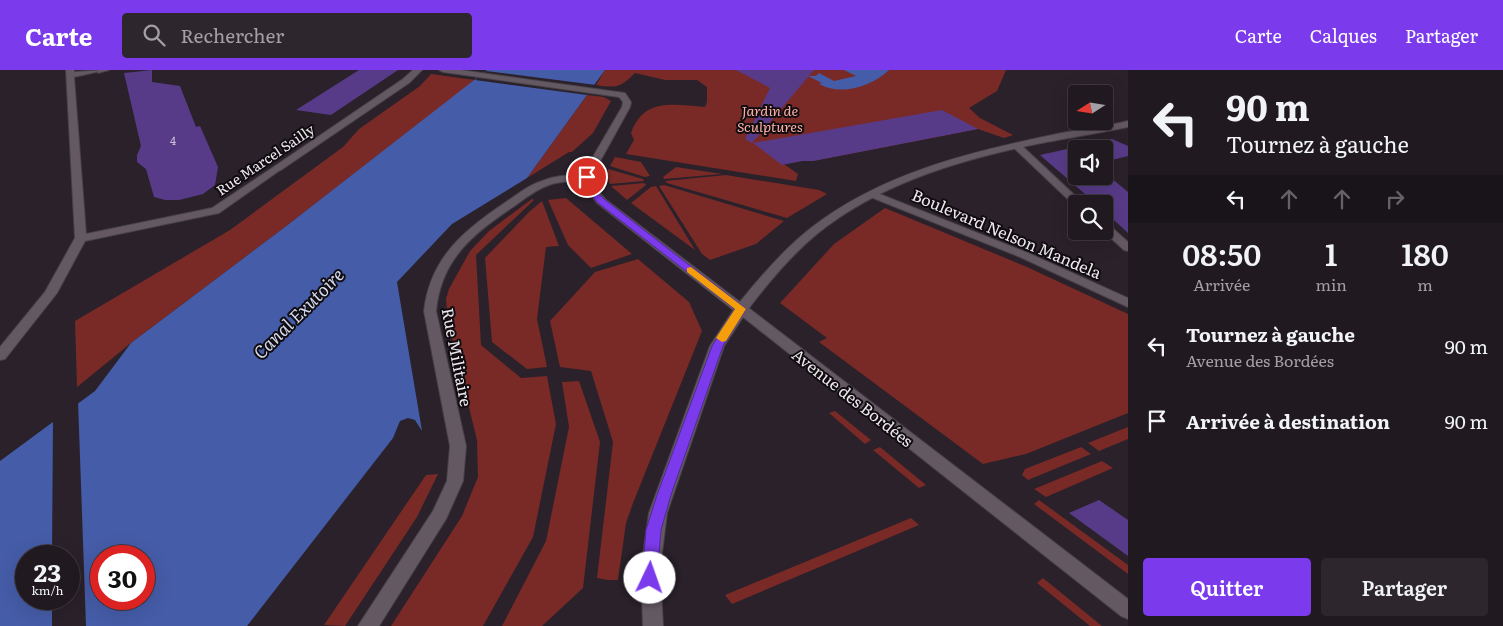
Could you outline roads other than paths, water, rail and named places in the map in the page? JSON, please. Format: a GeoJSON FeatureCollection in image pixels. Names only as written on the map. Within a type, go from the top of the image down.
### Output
{"type":"FeatureCollection","features":[{"type":"Feature","properties":{"kind":"street"},"geometry":{"type":"LineString","coordinates":[[0,356],[51,293],[81,238],[70,72],[105,70]]}},
{"type":"Feature","properties":{"kind":"street","name":"Rue Marcel Sailly"},"geometry":{"type":"LineString","coordinates":[[81,238],[215,211],[406,81],[418,70]]}},
{"type":"Feature","properties":{"kind":"street"},"geometry":{"type":"LineString","coordinates":[[443,70],[622,95],[627,105],[589,170],[587,177]]}},
{"type":"Feature","properties":{"kind":"street"},"geometry":{"type":"LineString","coordinates":[[653,626],[650,568],[654,530],[658,513],[717,346],[741,309],[768,275],[806,238],[840,213],[872,194],[933,169],[1016,146],[1064,135],[1128,124]]}},
{"type":"Feature","properties":{"kind":"street"},"geometry":{"type":"LineString","coordinates":[[1016,146],[1070,195]]}},
{"type":"Feature","properties":{"kind":"street","name":"Avenue des Bordées"},"geometry":{"type":"LineString","coordinates":[[587,177],[591,190],[601,201],[1128,610]]}},
{"type":"Feature","properties":{"kind":"street","name":"Rue Militaire"},"geometry":{"type":"LineString","coordinates":[[368,626],[440,514],[454,481],[458,446],[430,311],[431,299],[442,270],[454,250],[470,232],[537,186],[551,181],[587,177]]}},
{"type":"Feature","properties":{"kind":"street","name":"Boulevard Nelson Mandela"},"geometry":{"type":"LineString","coordinates":[[872,194],[1024,255],[1128,303]]}},
{"type":"Feature","properties":{"kind":"street"},"geometry":{"type":"LineString","coordinates":[[1113,235],[1128,234]]}},
{"type":"Feature","properties":{"kind":"street"},"geometry":{"type":"LineString","coordinates":[[1113,235],[1128,248]]}},
{"type":"Feature","properties":{"kind":"water","name":"Canal Exutoire"},"geometry":{"type":"Polygon","coordinates":[[[487,70],[605,70],[527,178],[452,224],[397,282],[422,431],[415,420],[408,418],[400,421],[393,438],[247,626],[0,626],[0,461],[95,391],[131,343],[285,227],[487,70]]]}},
{"type":"Feature","properties":{"kind":"water"},"geometry":{"type":"Polygon","coordinates":[[[844,70],[889,70],[865,85],[846,89],[828,88],[808,76],[816,76],[819,73],[834,81],[856,76],[844,70]]]}},
{"type":"Feature","properties":{"kind":"park label","name":"Jardin de Sculptures"},"geometry":{"type":"Point","coordinates":[770,118]}}]}
